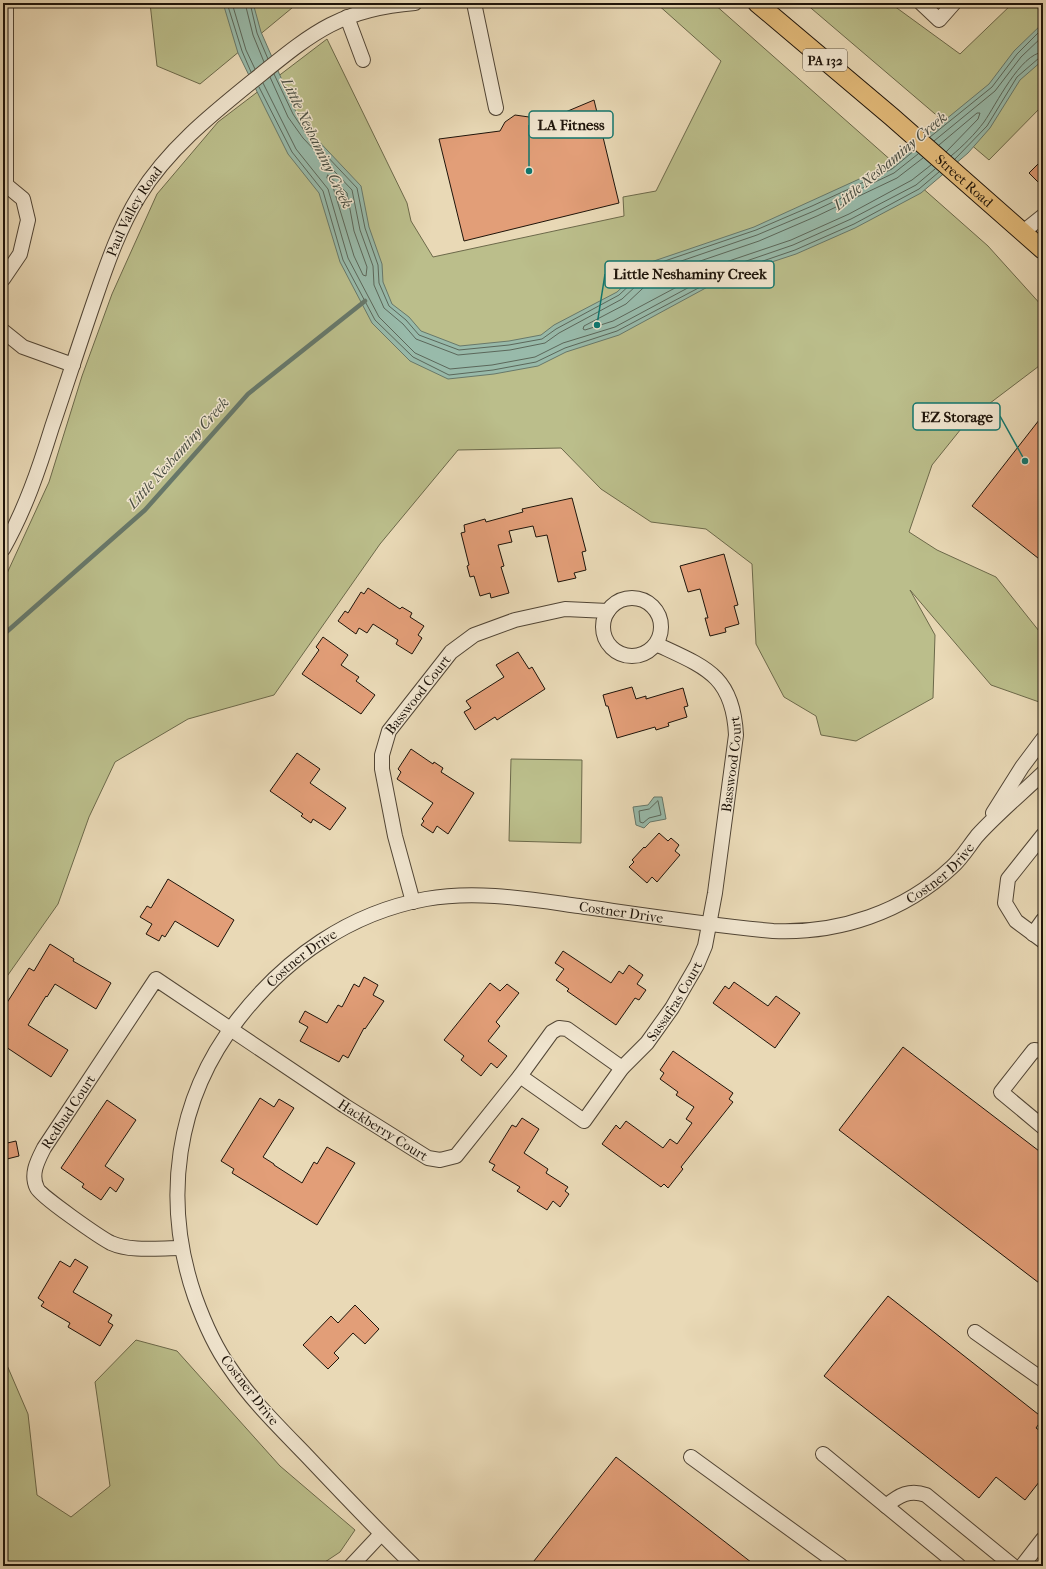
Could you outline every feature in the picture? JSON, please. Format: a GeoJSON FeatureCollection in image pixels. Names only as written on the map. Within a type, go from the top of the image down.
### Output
{"type":"FeatureCollection","features":[{"type":"Feature","properties":{"kind":"main road","name":"Street Road"},"geometry":{"type":"LineString","coordinates":[[757,3],[892,117],[1043,250]]}},
{"type":"Feature","properties":{"kind":"street"},"geometry":{"type":"LineString","coordinates":[[3,279],[20,254],[28,220],[23,200],[4,185],[6,3]]}},
{"type":"Feature","properties":{"kind":"street","name":"Paul Valley Road"},"geometry":{"type":"LineString","coordinates":[[3,549],[17,523],[36,475],[116,238],[140,194],[176,148],[231,99],[305,39],[346,17],[368,9],[415,3]]}},
{"type":"Feature","properties":{"kind":"street"},"geometry":{"type":"LineString","coordinates":[[474,3],[496,108]]}},
{"type":"Feature","properties":{"kind":"street"},"geometry":{"type":"LineString","coordinates":[[921,3],[939,20],[954,3]]}},
{"type":"Feature","properties":{"kind":"street"},"geometry":{"type":"LineString","coordinates":[[346,17],[363,60]]}},
{"type":"Feature","properties":{"kind":"street"},"geometry":{"type":"LineString","coordinates":[[1023,232],[1043,216]]}},
{"type":"Feature","properties":{"kind":"street"},"geometry":{"type":"LineString","coordinates":[[3,331],[23,347],[73,365]]}},
{"type":"Feature","properties":{"kind":"street"},"geometry":{"type":"LineString","coordinates":[[630,598],[643,600],[654,608],[660,619],[661,632],[656,644],[646,653],[633,656],[621,654],[610,647],[604,635],[603,622],[608,611],[618,602],[630,598]]}},
{"type":"Feature","properties":{"kind":"street","name":"Basswood Court"},"geometry":{"type":"LineString","coordinates":[[413,902],[395,836],[382,769],[382,755],[389,731],[451,652],[474,635],[515,620],[565,609],[608,611]]}},
{"type":"Feature","properties":{"kind":"street","name":"Basswood Court"},"geometry":{"type":"LineString","coordinates":[[656,644],[695,663],[718,679],[730,700],[735,716],[736,735],[709,924]]}},
{"type":"Feature","properties":{"kind":"street","name":"Costner Drive"},"geometry":{"type":"LineString","coordinates":[[983,831],[1022,767],[1043,739]]}},
{"type":"Feature","properties":{"kind":"street","name":"Costner Drive"},"geometry":{"type":"LineString","coordinates":[[414,1566],[381,1534],[273,1421],[230,1369],[201,1315],[181,1248],[177,1187],[183,1136],[198,1089],[211,1062],[230,1030],[268,983],[304,952],[352,924],[376,914],[413,902],[461,896],[517,898],[767,931],[799,932],[851,924],[906,901],[952,867],[983,831],[1043,773]]}},
{"type":"Feature","properties":{"kind":"street"},"geometry":{"type":"LineString","coordinates":[[1043,835],[1008,879],[1005,903],[1016,921],[1038,938],[1043,920]]}},
{"type":"Feature","properties":{"kind":"street","name":"Sassafras Court"},"geometry":{"type":"LineString","coordinates":[[520,1076],[584,1121],[622,1068],[647,1043],[675,1002],[697,965],[705,946],[709,924]]}},
{"type":"Feature","properties":{"kind":"street","name":"Redbud Court"},"geometry":{"type":"LineString","coordinates":[[181,1248],[131,1247],[111,1243],[52,1202],[37,1189],[35,1167],[44,1148],[156,979],[230,1030]]}},
{"type":"Feature","properties":{"kind":"street"},"geometry":{"type":"LineString","coordinates":[[520,1076],[552,1032],[559,1028],[567,1029],[622,1068]]}},
{"type":"Feature","properties":{"kind":"street","name":"Hackberry Court"},"geometry":{"type":"LineString","coordinates":[[230,1030],[345,1106],[428,1158],[440,1160],[456,1156],[520,1076]]}},
{"type":"Feature","properties":{"kind":"street"},"geometry":{"type":"LineString","coordinates":[[1043,1051],[1034,1050],[1002,1092],[1043,1126]]}},
{"type":"Feature","properties":{"kind":"street"},"geometry":{"type":"LineString","coordinates":[[975,1332],[1043,1380]]}},
{"type":"Feature","properties":{"kind":"street"},"geometry":{"type":"LineString","coordinates":[[823,1454],[960,1566]]}},
{"type":"Feature","properties":{"kind":"street"},"geometry":{"type":"LineString","coordinates":[[691,1456],[841,1566]]}},
{"type":"Feature","properties":{"kind":"street"},"geometry":{"type":"LineString","coordinates":[[886,1506],[896,1497],[910,1492],[917,1492],[926,1495],[1013,1566]]}},
{"type":"Feature","properties":{"kind":"street"},"geometry":{"type":"LineString","coordinates":[[351,1566],[381,1534]]}},
{"type":"Feature","properties":{"kind":"street"},"geometry":{"type":"LineString","coordinates":[[1022,1566],[1043,1539]]}},
{"type":"Feature","properties":{"kind":"green space"},"geometry":{"type":"Polygon","coordinates":[[[150,3],[298,3],[200,84],[157,66],[150,3]]]}},
{"type":"Feature","properties":{"kind":"green space"},"geometry":{"type":"Polygon","coordinates":[[[656,3],[713,3],[988,246],[1043,307],[1043,363],[969,419],[932,465],[909,532],[937,550],[996,577],[1043,636],[1043,702],[1042,703],[991,685],[910,590],[935,635],[933,698],[856,741],[821,735],[816,716],[784,697],[756,644],[752,564],[706,529],[651,522],[601,489],[561,448],[458,450],[380,544],[274,695],[188,719],[115,762],[89,817],[58,904],[3,982],[3,582],[49,482],[82,376],[112,294],[157,194],[218,122],[327,39],[407,203],[411,221],[433,257],[624,216],[623,197],[656,191],[721,61],[656,3]]]}},
{"type":"Feature","properties":{"kind":"green space"},"geometry":{"type":"Polygon","coordinates":[[[805,3],[890,3],[960,54],[1013,3],[1043,3],[1043,105],[989,160],[805,3]]]}},
{"type":"Feature","properties":{"kind":"green space"},"geometry":{"type":"Polygon","coordinates":[[[511,759],[582,760],[581,843],[509,841],[511,759]]]}},
{"type":"Feature","properties":{"kind":"green space"},"geometry":{"type":"Polygon","coordinates":[[[136,1340],[177,1351],[280,1466],[355,1530],[340,1552],[319,1566],[3,1566],[3,1356],[28,1414],[37,1495],[71,1517],[110,1486],[95,1382],[136,1340]]]}},
{"type":"Feature","properties":{"kind":"water"},"geometry":{"type":"Polygon","coordinates":[[[223,3],[253,3],[261,32],[296,112],[311,133],[361,186],[369,227],[382,264],[383,282],[392,304],[409,317],[421,331],[460,346],[509,341],[541,335],[554,325],[617,292],[648,263],[754,227],[890,165],[989,84],[1014,51],[1043,23],[1043,60],[1020,80],[990,128],[968,153],[921,193],[855,228],[796,254],[726,277],[619,335],[566,352],[538,366],[494,374],[448,379],[410,361],[372,323],[340,262],[319,193],[288,154],[238,53],[223,3]]]}},
{"type":"Feature","properties":{"kind":"water"},"geometry":{"type":"Polygon","coordinates":[[[654,797],[662,797],[666,819],[650,822],[644,828],[636,825],[633,807],[648,805],[654,797]]]}},
{"type":"Feature","properties":{"kind":"building"},"geometry":{"type":"Polygon","coordinates":[[[594,100],[619,203],[464,241],[439,139],[500,131],[505,122],[515,115],[529,117],[537,124],[594,100]]]}},
{"type":"Feature","properties":{"kind":"building"},"geometry":{"type":"Polygon","coordinates":[[[1043,159],[1043,187],[1029,173],[1043,159]]]}},
{"type":"Feature","properties":{"kind":"building"},"geometry":{"type":"Polygon","coordinates":[[[1043,415],[1043,562],[972,506],[1043,415]]]}},
{"type":"Feature","properties":{"kind":"building"},"geometry":{"type":"Polygon","coordinates":[[[572,498],[586,551],[582,552],[586,570],[574,573],[576,578],[558,582],[547,535],[536,537],[533,526],[509,531],[512,542],[498,545],[504,566],[501,567],[509,593],[491,598],[490,593],[480,596],[474,576],[470,577],[467,566],[469,565],[461,533],[465,532],[464,525],[485,519],[486,522],[523,512],[522,509],[572,498]]]}},
{"type":"Feature","properties":{"kind":"building"},"geometry":{"type":"Polygon","coordinates":[[[724,554],[738,605],[734,606],[739,624],[725,628],[726,632],[710,636],[705,618],[708,618],[700,589],[688,592],[680,566],[724,554]]]}},
{"type":"Feature","properties":{"kind":"building"},"geometry":{"type":"Polygon","coordinates":[[[368,588],[400,609],[402,607],[412,613],[410,617],[424,626],[418,635],[422,638],[412,654],[396,644],[398,640],[373,624],[367,633],[359,628],[356,634],[338,621],[345,611],[348,613],[361,592],[364,594],[368,588]]]}},
{"type":"Feature","properties":{"kind":"building"},"geometry":{"type":"Polygon","coordinates":[[[323,637],[348,655],[341,665],[359,677],[356,681],[375,695],[361,714],[302,674],[319,650],[316,647],[323,637]]]}},
{"type":"Feature","properties":{"kind":"building"},"geometry":{"type":"Polygon","coordinates":[[[518,652],[529,669],[532,667],[545,689],[497,720],[495,717],[475,730],[464,712],[471,708],[466,701],[504,677],[496,665],[518,652]]]}},
{"type":"Feature","properties":{"kind":"building"},"geometry":{"type":"Polygon","coordinates":[[[632,687],[636,699],[646,696],[646,699],[683,688],[688,706],[684,707],[687,717],[668,723],[669,726],[656,730],[655,727],[617,738],[608,706],[606,706],[603,695],[632,687]]]}},
{"type":"Feature","properties":{"kind":"building"},"geometry":{"type":"Polygon","coordinates":[[[411,749],[433,764],[434,762],[443,768],[441,772],[474,793],[448,834],[437,826],[433,833],[421,825],[424,821],[422,819],[433,803],[397,779],[401,772],[398,769],[411,749]]]}},
{"type":"Feature","properties":{"kind":"building"},"geometry":{"type":"Polygon","coordinates":[[[297,753],[320,769],[310,783],[346,808],[330,830],[313,819],[311,823],[301,816],[303,814],[270,791],[297,753]]]}},
{"type":"Feature","properties":{"kind":"building"},"geometry":{"type":"Polygon","coordinates":[[[659,833],[668,841],[671,838],[679,845],[675,851],[680,855],[657,882],[652,877],[647,883],[629,867],[634,862],[632,860],[659,833]]]}},
{"type":"Feature","properties":{"kind":"building"},"geometry":{"type":"Polygon","coordinates":[[[168,879],[234,920],[218,947],[175,921],[165,937],[162,935],[159,941],[146,934],[152,924],[140,917],[147,906],[151,908],[168,879]]]}},
{"type":"Feature","properties":{"kind":"building"},"geometry":{"type":"Polygon","coordinates":[[[50,944],[74,959],[73,961],[111,983],[96,1009],[55,984],[47,997],[46,996],[28,1025],[68,1050],[51,1077],[3,1045],[3,1009],[29,968],[34,971],[50,944]]]}},
{"type":"Feature","properties":{"kind":"building"},"geometry":{"type":"Polygon","coordinates":[[[563,951],[611,983],[619,971],[623,974],[629,965],[643,975],[637,984],[646,990],[639,1000],[635,998],[616,1025],[567,991],[569,989],[556,980],[564,969],[555,963],[563,951]]]}},
{"type":"Feature","properties":{"kind":"building"},"geometry":{"type":"Polygon","coordinates":[[[364,977],[378,985],[373,995],[384,1001],[365,1029],[364,1028],[348,1058],[343,1055],[339,1062],[300,1041],[308,1027],[299,1022],[305,1011],[327,1023],[338,1005],[342,1007],[354,984],[359,987],[364,977]]]}},
{"type":"Feature","properties":{"kind":"building"},"geometry":{"type":"Polygon","coordinates":[[[734,982],[768,1006],[776,996],[800,1013],[775,1048],[713,1003],[725,986],[729,989],[734,982]]]}},
{"type":"Feature","properties":{"kind":"building"},"geometry":{"type":"Polygon","coordinates":[[[490,983],[500,991],[507,984],[519,993],[496,1022],[500,1026],[488,1041],[507,1056],[497,1068],[491,1063],[481,1076],[461,1060],[464,1056],[444,1040],[490,983]]]}},
{"type":"Feature","properties":{"kind":"building"},"geometry":{"type":"Polygon","coordinates":[[[903,1047],[1043,1154],[1043,1286],[839,1130],[903,1047]]]}},
{"type":"Feature","properties":{"kind":"building"},"geometry":{"type":"Polygon","coordinates":[[[673,1051],[733,1093],[729,1099],[733,1102],[681,1167],[683,1169],[668,1188],[664,1184],[661,1187],[602,1144],[616,1125],[620,1129],[626,1121],[663,1148],[670,1139],[677,1144],[692,1123],[686,1119],[694,1107],[676,1095],[678,1092],[660,1079],[664,1073],[660,1070],[673,1051]]]}},
{"type":"Feature","properties":{"kind":"building"},"geometry":{"type":"Polygon","coordinates":[[[260,1098],[274,1107],[279,1099],[294,1108],[263,1157],[274,1165],[302,1183],[314,1162],[317,1164],[327,1147],[355,1163],[317,1225],[232,1173],[234,1169],[221,1161],[260,1098]]]}},
{"type":"Feature","properties":{"kind":"building"},"geometry":{"type":"Polygon","coordinates":[[[107,1100],[136,1120],[105,1166],[124,1179],[116,1192],[110,1187],[101,1200],[82,1187],[84,1184],[61,1168],[107,1100]]]}},
{"type":"Feature","properties":{"kind":"building"},"geometry":{"type":"Polygon","coordinates":[[[522,1118],[539,1129],[524,1153],[548,1169],[546,1173],[568,1187],[565,1191],[569,1194],[560,1207],[553,1201],[547,1210],[517,1191],[520,1187],[492,1170],[495,1165],[489,1162],[512,1125],[516,1127],[522,1118]]]}},
{"type":"Feature","properties":{"kind":"building"},"geometry":{"type":"Polygon","coordinates":[[[16,1141],[19,1156],[3,1160],[3,1144],[16,1141]]]}},
{"type":"Feature","properties":{"kind":"building"},"geometry":{"type":"Polygon","coordinates":[[[75,1259],[88,1267],[73,1292],[112,1315],[108,1322],[113,1325],[100,1346],[68,1327],[70,1323],[41,1306],[44,1302],[38,1298],[60,1261],[70,1267],[75,1259]]]}},
{"type":"Feature","properties":{"kind":"building"},"geometry":{"type":"Polygon","coordinates":[[[888,1296],[1043,1418],[1036,1428],[1043,1433],[1043,1477],[1025,1500],[996,1477],[979,1498],[824,1376],[888,1296]]]}},
{"type":"Feature","properties":{"kind":"building"},"geometry":{"type":"Polygon","coordinates":[[[355,1305],[379,1329],[365,1344],[353,1333],[334,1353],[339,1358],[328,1369],[303,1345],[331,1316],[338,1323],[355,1305]]]}},
{"type":"Feature","properties":{"kind":"building"},"geometry":{"type":"Polygon","coordinates":[[[616,1457],[756,1566],[530,1566],[616,1457]]]}},
{"type":"Feature","properties":{"kind":"waterway","name":"Little Neshaminy Creek"},"geometry":{"type":"LineString","coordinates":[[3,635],[145,510],[248,394],[365,301]]}},
{"type":"Feature","properties":{"kind":"place","name":"LA Fitness"},"geometry":{"type":"Point","coordinates":[529,171]}},
{"type":"Feature","properties":{"kind":"place","name":"Little Neshaminy Creek"},"geometry":{"type":"Point","coordinates":[597,325]}},
{"type":"Feature","properties":{"kind":"place","name":"EZ Storage"},"geometry":{"type":"Point","coordinates":[1025,461]}}]}
